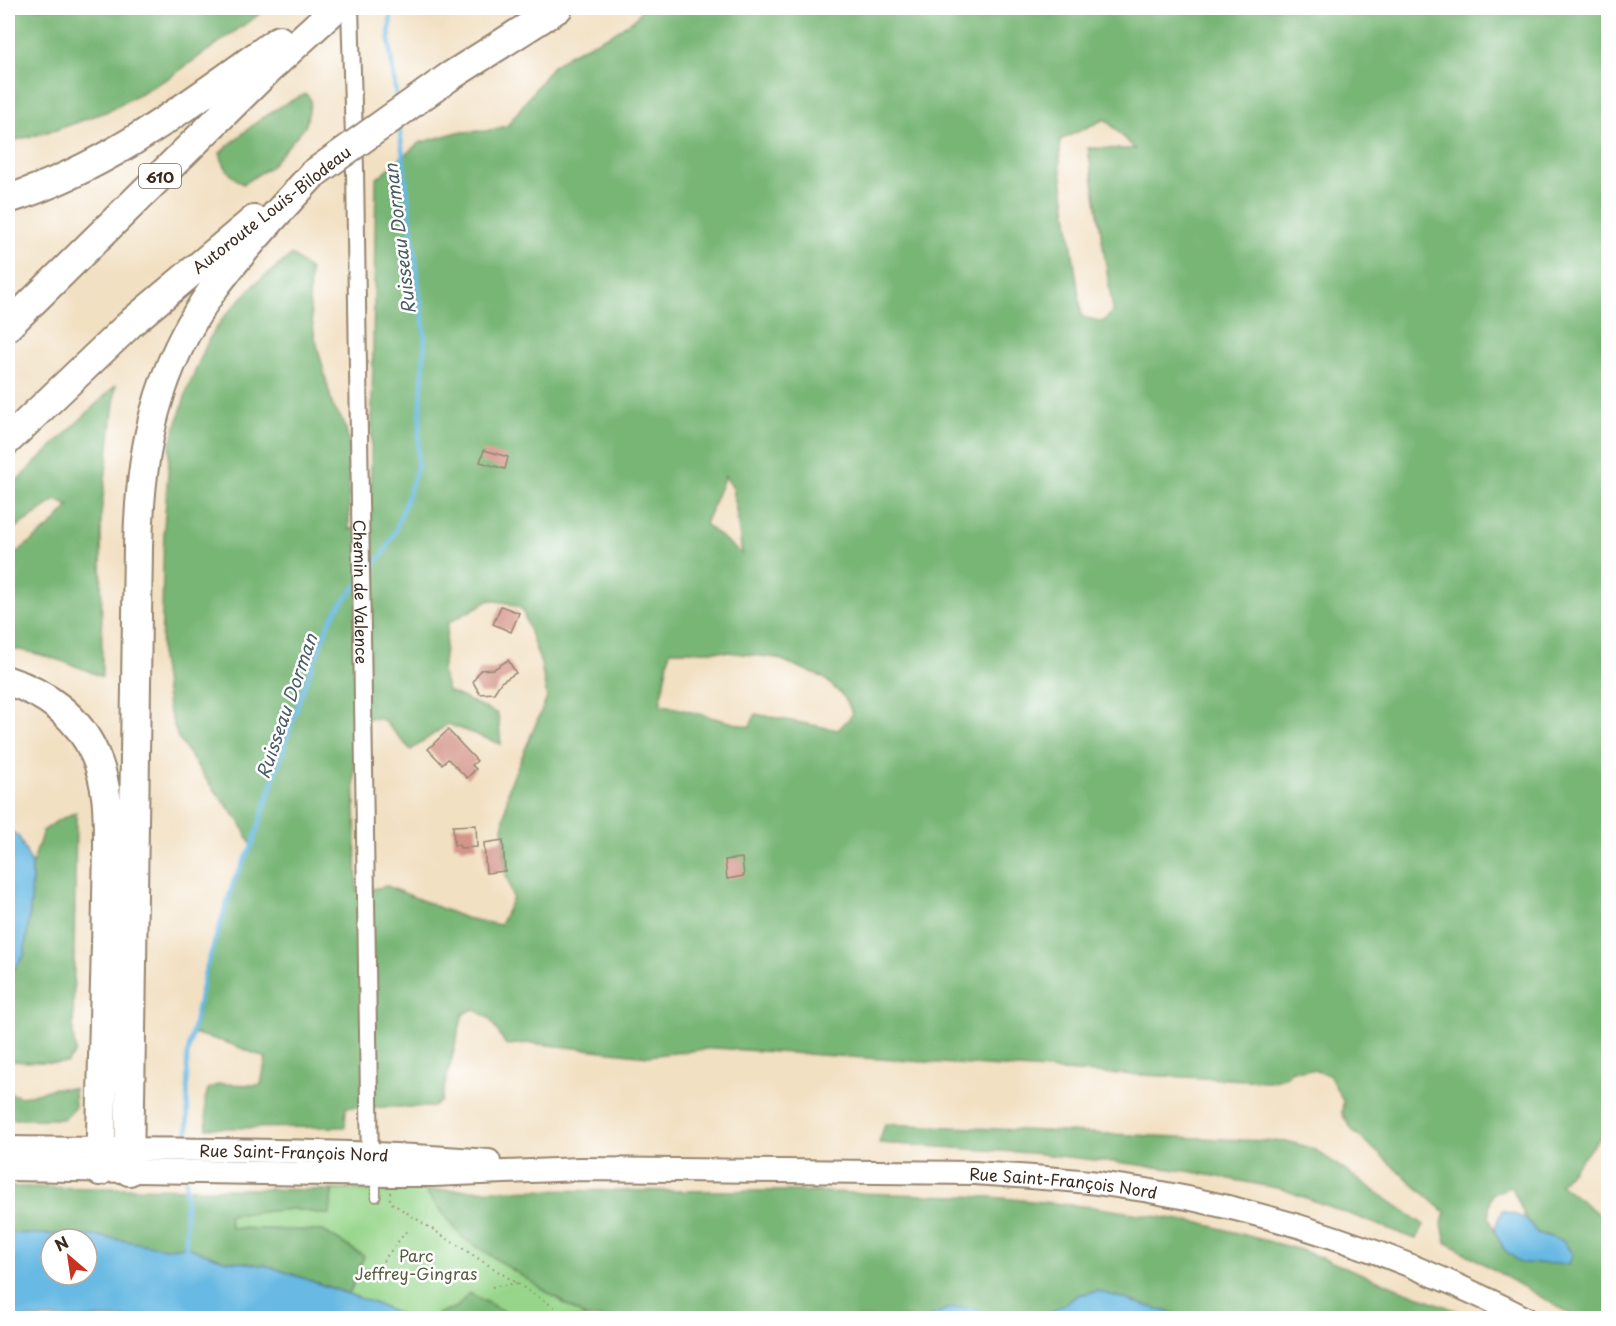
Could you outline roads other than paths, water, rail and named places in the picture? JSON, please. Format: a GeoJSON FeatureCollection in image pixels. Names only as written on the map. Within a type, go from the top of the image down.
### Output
{"type":"FeatureCollection","features":[{"type":"Feature","properties":{"kind":"highway","name":"Autoroute Louis-Bilodeau"},"geometry":{"type":"LineString","coordinates":[[8,440],[101,351],[165,294],[313,174],[449,76],[558,8]]}},
{"type":"Feature","properties":{"kind":"highway"},"geometry":{"type":"LineString","coordinates":[[8,198],[68,176],[139,138],[322,15]]}},
{"type":"Feature","properties":{"kind":"highway","name":"610"},"geometry":{"type":"LineString","coordinates":[[8,327],[322,15]]}},
{"type":"Feature","properties":{"kind":"highway"},"geometry":{"type":"LineString","coordinates":[[129,1160],[138,547],[140,494],[146,449],[162,383],[195,317],[228,269],[313,174]]}},
{"type":"Feature","properties":{"kind":"highway"},"geometry":{"type":"LineString","coordinates":[[8,681],[38,694],[70,717],[91,746],[104,779],[108,811],[101,1160]]}},
{"type":"Feature","properties":{"kind":"street","name":"Chemin de Valence"},"geometry":{"type":"LineString","coordinates":[[350,8],[355,125],[370,1164]]}},
{"type":"Feature","properties":{"kind":"street","name":"Rue Saint-François Nord"},"geometry":{"type":"LineString","coordinates":[[8,1148],[101,1160]]}},
{"type":"Feature","properties":{"kind":"street","name":"Rue Saint-François Nord"},"geometry":{"type":"LineString","coordinates":[[8,1169],[101,1160],[370,1164],[431,1156],[580,1169],[975,1173],[1032,1176],[1098,1183],[1220,1206],[1304,1228],[1420,1270],[1525,1318]]}},
{"type":"Feature","properties":{"kind":"lane"},"geometry":{"type":"LineString","coordinates":[[370,1164],[376,1186],[376,1197]]}},
{"type":"Feature","properties":{"kind":"water"},"geometry":{"type":"Polygon","coordinates":[[[8,829],[19,837],[32,865],[31,902],[24,956],[8,977],[8,829]]]}},
{"type":"Feature","properties":{"kind":"water"},"geometry":{"type":"Polygon","coordinates":[[[1502,1210],[1526,1219],[1537,1233],[1563,1241],[1573,1255],[1568,1264],[1520,1263],[1504,1249],[1494,1230],[1502,1210]]]}},
{"type":"Feature","properties":{"kind":"water"},"geometry":{"type":"Polygon","coordinates":[[[8,1233],[39,1234],[39,1287],[99,1287],[99,1236],[164,1248],[186,1247],[224,1260],[268,1266],[371,1302],[408,1318],[8,1318],[8,1233]]]}},
{"type":"Feature","properties":{"kind":"water"},"geometry":{"type":"Polygon","coordinates":[[[1098,1291],[1187,1318],[1044,1318],[1078,1295],[1098,1291]]]}},
{"type":"Feature","properties":{"kind":"water"},"geometry":{"type":"Polygon","coordinates":[[[970,1307],[995,1318],[927,1318],[947,1309],[970,1307]]]}},
{"type":"Feature","properties":{"kind":"waterway","name":"Ruisseau Dorman"},"geometry":{"type":"LineString","coordinates":[[391,8],[389,40],[397,103]]}},
{"type":"Feature","properties":{"kind":"waterway","name":"Ruisseau Dorman"},"geometry":{"type":"LineString","coordinates":[[366,574],[384,553],[395,532],[417,469],[425,336],[399,124]]}},
{"type":"Feature","properties":{"kind":"waterway","name":"Ruisseau Dorman"},"geometry":{"type":"LineString","coordinates":[[188,1144],[187,1057],[205,972],[234,881],[252,846],[301,695],[329,623],[357,585]]}},
{"type":"Feature","properties":{"kind":"waterway","name":"Ruisseau Dorman"},"geometry":{"type":"LineString","coordinates":[[186,1179],[186,1247]]}},
{"type":"Feature","properties":{"kind":"park label","name":"Parc Jeffrey-Gingras"},"geometry":{"type":"Point","coordinates":[416,1264]}}]}
